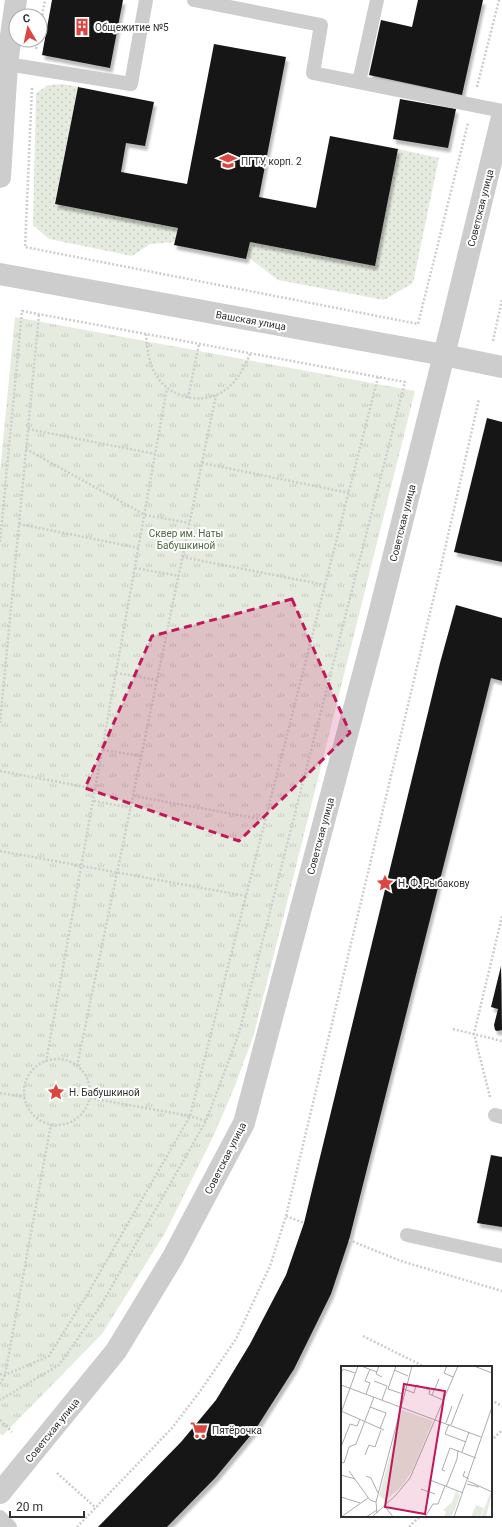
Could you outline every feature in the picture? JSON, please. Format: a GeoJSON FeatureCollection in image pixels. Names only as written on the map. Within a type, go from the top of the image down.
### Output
{"type":"FeatureCollection","features":[{"type":"Feature","properties":{"kind":"street"},"geometry":{"type":"LineString","coordinates":[[0,177],[2,122],[7,64],[16,0]]}},
{"type":"Feature","properties":{"kind":"street","name":"Советская улица"},"geometry":{"type":"LineString","coordinates":[[0,1493],[116,1351],[173,1257],[244,1123],[376,626],[502,117]]}},
{"type":"Feature","properties":{"kind":"street","name":"Вашская улица"},"geometry":{"type":"LineString","coordinates":[[0,274],[444,355],[502,367]]}},
{"type":"Feature","properties":{"kind":"lane"},"geometry":{"type":"LineString","coordinates":[[7,64],[131,84],[146,0]]}},
{"type":"Feature","properties":{"kind":"lane"},"geometry":{"type":"LineString","coordinates":[[194,0],[321,26],[313,73],[502,111]]}},
{"type":"Feature","properties":{"kind":"lane"},"geometry":{"type":"LineString","coordinates":[[359,82],[377,0]]}},
{"type":"Feature","properties":{"kind":"lane"},"geometry":{"type":"LineString","coordinates":[[407,1235],[502,1256]]}},
{"type":"Feature","properties":{"kind":"lane"},"geometry":{"type":"LineString","coordinates":[[0,1517],[10,1527]]}},
{"type":"Feature","properties":{"kind":"path"},"geometry":{"type":"LineString","coordinates":[[37,48],[33,67],[25,247],[418,324],[499,0]]}},
{"type":"Feature","properties":{"kind":"path"},"geometry":{"type":"LineString","coordinates":[[492,340],[502,298]]}},
{"type":"Feature","properties":{"kind":"path"},"geometry":{"type":"LineString","coordinates":[[0,542],[22,311],[405,382],[239,1033],[206,1121],[100,1307],[59,1365],[0,1400]]}},
{"type":"Feature","properties":{"kind":"path"},"geometry":{"type":"LineString","coordinates":[[0,723],[39,314]]}},
{"type":"Feature","properties":{"kind":"path"},"geometry":{"type":"LineString","coordinates":[[146,334],[147,351],[157,378],[167,388],[188,398],[202,398],[216,395],[227,388],[236,379],[250,354]]}},
{"type":"Feature","properties":{"kind":"path"},"geometry":{"type":"LineString","coordinates":[[188,398],[199,344]]}},
{"type":"Feature","properties":{"kind":"path"},"geometry":{"type":"LineString","coordinates":[[0,1374],[5,1375],[49,1356],[88,1293],[190,1116],[378,377]]}},
{"type":"Feature","properties":{"kind":"path"},"geometry":{"type":"LineString","coordinates":[[46,1062],[167,388]]}},
{"type":"Feature","properties":{"kind":"path"},"geometry":{"type":"LineString","coordinates":[[77,1066],[216,395]]}},
{"type":"Feature","properties":{"kind":"path"},"geometry":{"type":"LineString","coordinates":[[77,1527],[172,1428],[201,1390],[236,1339],[270,1266],[286,1216],[439,575],[479,398]]}},
{"type":"Feature","properties":{"kind":"path"},"geometry":{"type":"LineString","coordinates":[[28,429],[155,454]]}},
{"type":"Feature","properties":{"kind":"path"},"geometry":{"type":"LineString","coordinates":[[26,449],[145,515],[189,523]]}},
{"type":"Feature","properties":{"kind":"path"},"geometry":{"type":"LineString","coordinates":[[202,463],[349,493]]}},
{"type":"Feature","properties":{"kind":"path"},"geometry":{"type":"LineString","coordinates":[[19,524],[139,548]]}},
{"type":"Feature","properties":{"kind":"path"},"geometry":{"type":"LineString","coordinates":[[182,557],[325,585]]}},
{"type":"Feature","properties":{"kind":"path"},"geometry":{"type":"LineString","coordinates":[[135,568],[179,576]]}},
{"type":"Feature","properties":{"kind":"path"},"geometry":{"type":"LineString","coordinates":[[116,673],[157,680]]}},
{"type":"Feature","properties":{"kind":"path"},"geometry":{"type":"LineString","coordinates":[[103,750],[142,756]]}},
{"type":"Feature","properties":{"kind":"path"},"geometry":{"type":"LineString","coordinates":[[0,771],[96,789]]}},
{"type":"Feature","properties":{"kind":"path"},"geometry":{"type":"LineString","coordinates":[[134,796],[266,820]]}},
{"type":"Feature","properties":{"kind":"path"},"geometry":{"type":"LineString","coordinates":[[94,801],[131,808]]}},
{"type":"Feature","properties":{"kind":"path"},"geometry":{"type":"LineString","coordinates":[[0,851],[246,896]]}},
{"type":"Feature","properties":{"kind":"path"},"geometry":{"type":"LineString","coordinates":[[498,1116],[474,1034],[502,916]]}},
{"type":"Feature","properties":{"kind":"path"},"geometry":{"type":"LineString","coordinates":[[453,1029],[502,1041]]}},
{"type":"Feature","properties":{"kind":"path"},"geometry":{"type":"LineString","coordinates":[[52,1060],[63,1060],[77,1066],[87,1078],[90,1088],[90,1098],[86,1108],[80,1116],[71,1122],[61,1125],[51,1124],[40,1120],[32,1113],[26,1103],[24,1092],[26,1081],[32,1071],[41,1064],[52,1060]]}},
{"type":"Feature","properties":{"kind":"path"},"geometry":{"type":"LineString","coordinates":[[0,1093],[25,1097]]}},
{"type":"Feature","properties":{"kind":"path"},"geometry":{"type":"LineString","coordinates":[[90,1098],[190,1116],[206,1121]]}},
{"type":"Feature","properties":{"kind":"path"},"geometry":{"type":"LineString","coordinates":[[0,1384],[5,1375],[51,1124]]}},
{"type":"Feature","properties":{"kind":"path"},"geometry":{"type":"LineString","coordinates":[[286,1216],[304,1223]]}},
{"type":"Feature","properties":{"kind":"path"},"geometry":{"type":"LineString","coordinates":[[349,1240],[401,1261],[502,1291]]}},
{"type":"Feature","properties":{"kind":"path"},"geometry":{"type":"LineString","coordinates":[[363,1336],[423,1366]]}},
{"type":"Feature","properties":{"kind":"path"},"geometry":{"type":"LineString","coordinates":[[492,1401],[502,1406]]}},
{"type":"Feature","properties":{"kind":"path"},"geometry":{"type":"LineString","coordinates":[[0,1420],[12,1432]]}},
{"type":"Feature","properties":{"kind":"path"},"geometry":{"type":"LineString","coordinates":[[492,1440],[502,1430]]}},
{"type":"Feature","properties":{"kind":"path"},"geometry":{"type":"LineString","coordinates":[[57,1473],[96,1508]]}},
{"type":"Feature","properties":{"kind":"path"},"geometry":{"type":"LineString","coordinates":[[409,1527],[419,1517]]}},
{"type":"Feature","properties":{"kind":"highlighted area"},"geometry":{"type":"Polygon","coordinates":[[[292,599],[350,733],[239,841],[85,788],[152,636],[292,599]]]}},
{"type":"Feature","properties":{"kind":"green space"},"geometry":{"type":"Polygon","coordinates":[[[63,84],[78,87],[55,204],[178,228],[175,242],[150,244],[132,256],[49,239],[33,225],[36,93],[48,85],[63,84]]]}},
{"type":"Feature","properties":{"kind":"green space"},"geometry":{"type":"Polygon","coordinates":[[[398,149],[439,158],[413,283],[384,300],[278,280],[247,256],[250,242],[375,266],[398,149]]]}},
{"type":"Feature","properties":{"kind":"green space","name":"Сквер им. Наты Бабушкиной"},"geometry":{"type":"Polygon","coordinates":[[[15,317],[415,391],[254,1034],[235,1086],[213,1137],[165,1233],[102,1334],[3,1435],[0,1434],[0,472],[15,317]]]}},
{"type":"Feature","properties":{"kind":"building","name":"Общежитие №5"},"geometry":{"type":"Polygon","coordinates":[[[52,0],[123,0],[110,68],[42,55],[43,48],[48,48],[48,22],[52,0]]]}},
{"type":"Feature","properties":{"kind":"building"},"geometry":{"type":"Polygon","coordinates":[[[418,0],[483,0],[462,95],[369,75],[381,20],[412,27],[418,0]]]}},
{"type":"Feature","properties":{"kind":"building","name":"ПГТУ, корп. 2"},"geometry":{"type":"Polygon","coordinates":[[[214,44],[286,57],[259,197],[316,208],[330,136],[398,149],[375,266],[250,242],[246,259],[174,245],[178,228],[55,204],[78,87],[154,102],[145,146],[126,143],[121,172],[187,184],[214,44]]]}},
{"type":"Feature","properties":{"kind":"building"},"geometry":{"type":"Polygon","coordinates":[[[400,99],[456,109],[448,148],[393,139],[400,99]]]}},
{"type":"Feature","properties":{"kind":"building"},"geometry":{"type":"Polygon","coordinates":[[[487,418],[502,422],[502,562],[454,552],[487,418]]]}},
{"type":"Feature","properties":{"kind":"building"},"geometry":{"type":"Polygon","coordinates":[[[456,605],[502,618],[502,681],[491,678],[349,1240],[331,1294],[294,1369],[255,1430],[216,1477],[167,1527],[98,1527],[181,1442],[216,1400],[250,1344],[286,1275],[304,1223],[440,663],[456,605]]]}},
{"type":"Feature","properties":{"kind":"building"},"geometry":{"type":"Polygon","coordinates":[[[501,966],[502,1030],[497,1031],[495,1030],[494,1025],[498,1009],[491,1007],[501,966]]]}},
{"type":"Feature","properties":{"kind":"building"},"geometry":{"type":"Polygon","coordinates":[[[491,1155],[502,1157],[502,1227],[477,1223],[491,1155]]]}},
{"type":"Feature","properties":{"kind":"place","name":"Общежитие №5"},"geometry":{"type":"Point","coordinates":[82,27]}},
{"type":"Feature","properties":{"kind":"place","name":"ПГТУ, корп. 2"},"geometry":{"type":"Point","coordinates":[228,161]}},
{"type":"Feature","properties":{"kind":"place","name":"Н. Ф. Рыбакову"},"geometry":{"type":"Point","coordinates":[385,883]}},
{"type":"Feature","properties":{"kind":"place","name":"Н. Бабушкиной"},"geometry":{"type":"Point","coordinates":[56,1092]}},
{"type":"Feature","properties":{"kind":"place","name":"Пятёрочка"},"geometry":{"type":"Point","coordinates":[199,1430]}}]}
